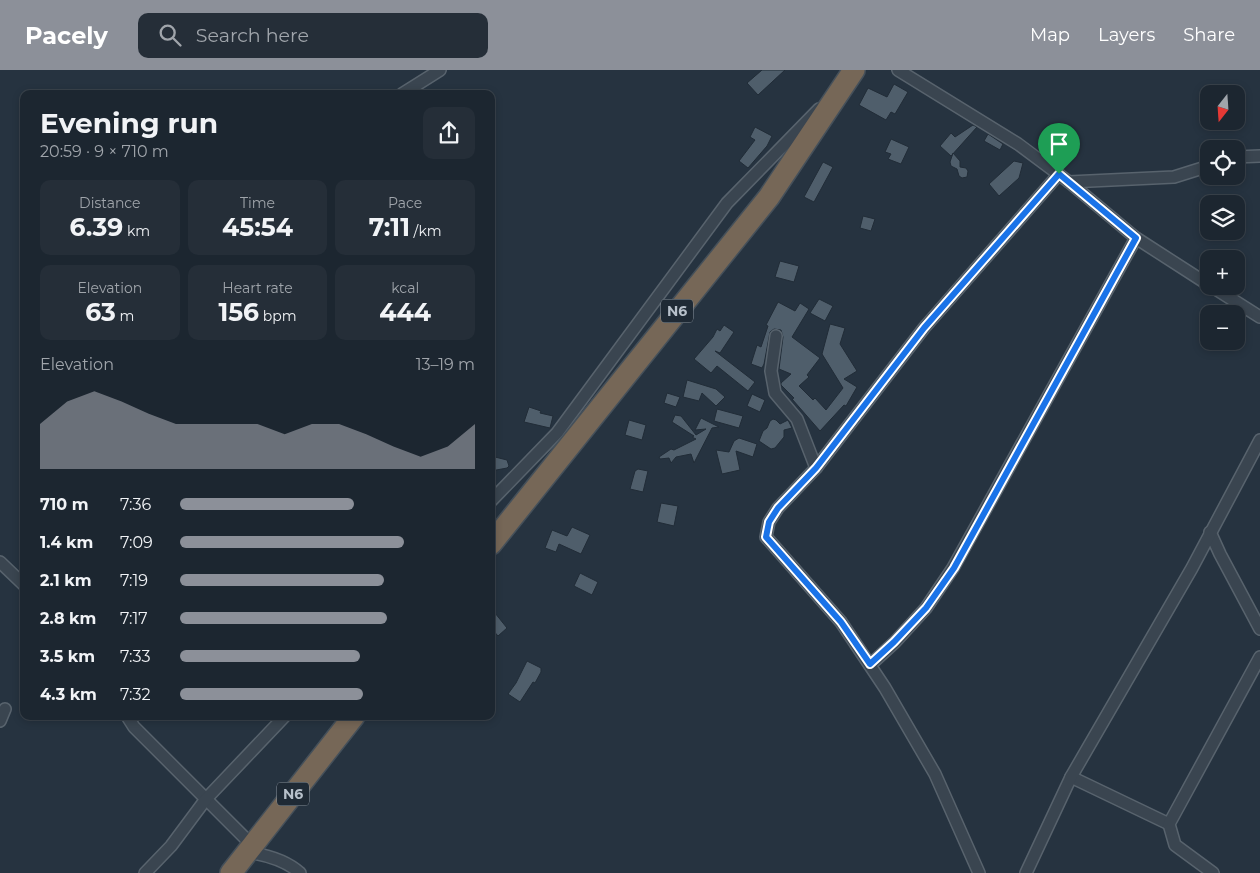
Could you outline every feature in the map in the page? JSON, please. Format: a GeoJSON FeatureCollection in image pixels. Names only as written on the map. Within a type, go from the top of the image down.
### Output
{"type":"FeatureCollection","features":[{"type":"Feature","properties":{"kind":"highway","name":"N6"},"geometry":{"type":"LineString","coordinates":[[495,539],[768,197],[852,73]]}},
{"type":"Feature","properties":{"kind":"highway","name":"N6"},"geometry":{"type":"LineString","coordinates":[[231,873],[351,720]]}},
{"type":"Feature","properties":{"kind":"street"},"geometry":{"type":"LineString","coordinates":[[408,90],[440,70]]}},
{"type":"Feature","properties":{"kind":"street"},"geometry":{"type":"LineString","coordinates":[[898,70],[1018,144],[1059,174],[1136,238],[1200,279]]}},
{"type":"Feature","properties":{"kind":"street"},"geometry":{"type":"LineString","coordinates":[[495,497],[557,433],[728,203],[852,73]]}},
{"type":"Feature","properties":{"kind":"street"},"geometry":{"type":"LineString","coordinates":[[1245,157],[1260,156]]}},
{"type":"Feature","properties":{"kind":"street"},"geometry":{"type":"LineString","coordinates":[[1069,182],[1174,177],[1200,169]]}},
{"type":"Feature","properties":{"kind":"street"},"geometry":{"type":"LineString","coordinates":[[979,873],[935,774],[870,664],[841,622],[766,537],[769,522],[778,508],[816,468],[924,328],[1059,174]]}},
{"type":"Feature","properties":{"kind":"street"},"geometry":{"type":"LineString","coordinates":[[870,664],[926,608],[954,568],[1136,238]]}},
{"type":"Feature","properties":{"kind":"street"},"geometry":{"type":"LineString","coordinates":[[1226,295],[1260,317]]}},
{"type":"Feature","properties":{"kind":"street"},"geometry":{"type":"LineString","coordinates":[[776,336],[771,372],[775,393],[797,419],[816,468]]}},
{"type":"Feature","properties":{"kind":"street"},"geometry":{"type":"LineString","coordinates":[[1026,873],[1071,776],[1187,576],[1260,440]]}},
{"type":"Feature","properties":{"kind":"street"},"geometry":{"type":"LineString","coordinates":[[1210,532],[1260,629]]}},
{"type":"Feature","properties":{"kind":"street"},"geometry":{"type":"LineString","coordinates":[[0,562],[20,581]]}},
{"type":"Feature","properties":{"kind":"street"},"geometry":{"type":"LineString","coordinates":[[1213,873],[1175,845],[1170,824],[1260,657]]}},
{"type":"Feature","properties":{"kind":"street"},"geometry":{"type":"LineString","coordinates":[[0,721],[5,709]]}},
{"type":"Feature","properties":{"kind":"street"},"geometry":{"type":"LineString","coordinates":[[130,720],[134,727],[206,798],[250,849],[292,865],[300,873]]}},
{"type":"Feature","properties":{"kind":"street"},"geometry":{"type":"LineString","coordinates":[[145,873],[171,846],[206,798],[281,720]]}},
{"type":"Feature","properties":{"kind":"street"},"geometry":{"type":"LineString","coordinates":[[1071,776],[1170,824]]}},
{"type":"Feature","properties":{"kind":"building"},"geometry":{"type":"Polygon","coordinates":[[[762,70],[785,70],[758,95],[747,83],[762,70]]]}},
{"type":"Feature","properties":{"kind":"building"},"geometry":{"type":"Polygon","coordinates":[[[894,84],[908,92],[895,114],[891,112],[886,120],[859,105],[868,88],[887,97],[894,84]]]}},
{"type":"Feature","properties":{"kind":"building"},"geometry":{"type":"Polygon","coordinates":[[[973,125],[977,127],[951,156],[940,146],[951,133],[955,137],[973,125]]]}},
{"type":"Feature","properties":{"kind":"building"},"geometry":{"type":"Polygon","coordinates":[[[755,127],[772,136],[767,146],[748,168],[739,161],[755,140],[750,137],[755,127]]]}},
{"type":"Feature","properties":{"kind":"building"},"geometry":{"type":"Polygon","coordinates":[[[988,134],[1003,144],[1000,150],[984,141],[988,134]]]}},
{"type":"Feature","properties":{"kind":"building"},"geometry":{"type":"Polygon","coordinates":[[[891,139],[909,147],[901,164],[888,159],[891,154],[885,152],[891,139]]]}},
{"type":"Feature","properties":{"kind":"building"},"geometry":{"type":"Polygon","coordinates":[[[953,153],[960,161],[960,167],[966,168],[968,171],[967,177],[962,178],[959,176],[957,169],[951,166],[950,162],[953,153]]]}},
{"type":"Feature","properties":{"kind":"building"},"geometry":{"type":"Polygon","coordinates":[[[1014,161],[1023,163],[1019,178],[999,196],[989,184],[1014,161]]]}},
{"type":"Feature","properties":{"kind":"building"},"geometry":{"type":"Polygon","coordinates":[[[823,162],[833,167],[814,202],[804,197],[823,162]]]}},
{"type":"Feature","properties":{"kind":"building"},"geometry":{"type":"Polygon","coordinates":[[[863,216],[875,219],[871,231],[860,228],[863,216]]]}},
{"type":"Feature","properties":{"kind":"building"},"geometry":{"type":"Polygon","coordinates":[[[780,261],[799,266],[794,282],[775,277],[780,261]]]}},
{"type":"Feature","properties":{"kind":"building"},"geometry":{"type":"Polygon","coordinates":[[[819,299],[833,306],[825,321],[810,313],[819,299]]]}},
{"type":"Feature","properties":{"kind":"building"},"geometry":{"type":"Polygon","coordinates":[[[778,302],[795,311],[800,303],[809,309],[792,337],[820,358],[807,375],[809,377],[799,386],[813,400],[815,398],[826,410],[843,388],[822,354],[830,324],[845,328],[840,344],[857,371],[844,379],[857,387],[846,406],[844,405],[820,431],[792,399],[794,398],[781,385],[791,374],[779,369],[783,337],[781,330],[774,329],[770,332],[762,368],[751,364],[757,345],[761,347],[768,326],[766,325],[778,302]]]}},
{"type":"Feature","properties":{"kind":"building"},"geometry":{"type":"Polygon","coordinates":[[[724,325],[734,332],[720,353],[715,351],[755,382],[748,391],[717,366],[711,373],[694,359],[713,337],[717,329],[720,331],[724,325]]]}},
{"type":"Feature","properties":{"kind":"building"},"geometry":{"type":"Polygon","coordinates":[[[687,380],[716,389],[725,397],[716,406],[702,393],[699,401],[683,397],[687,380]]]}},
{"type":"Feature","properties":{"kind":"building"},"geometry":{"type":"Polygon","coordinates":[[[667,393],[680,397],[676,407],[664,403],[667,393]]]}},
{"type":"Feature","properties":{"kind":"building"},"geometry":{"type":"Polygon","coordinates":[[[752,394],[765,400],[760,412],[747,406],[752,394]]]}},
{"type":"Feature","properties":{"kind":"building"},"geometry":{"type":"Polygon","coordinates":[[[529,407],[541,411],[540,413],[553,416],[550,428],[524,422],[529,407]]]}},
{"type":"Feature","properties":{"kind":"building"},"geometry":{"type":"Polygon","coordinates":[[[717,409],[743,416],[739,428],[714,421],[717,409]]]}},
{"type":"Feature","properties":{"kind":"building"},"geometry":{"type":"Polygon","coordinates":[[[675,415],[681,416],[696,435],[706,429],[695,430],[701,418],[719,427],[712,428],[694,463],[691,454],[676,457],[671,463],[669,458],[660,459],[659,457],[671,449],[674,450],[696,439],[672,422],[675,415]]]}},
{"type":"Feature","properties":{"kind":"building"},"geometry":{"type":"Polygon","coordinates":[[[773,419],[780,424],[788,420],[792,428],[784,430],[784,437],[775,448],[771,449],[759,441],[763,431],[773,419]]]}},
{"type":"Feature","properties":{"kind":"building"},"geometry":{"type":"Polygon","coordinates":[[[629,420],[646,425],[642,440],[625,435],[629,420]]]}},
{"type":"Feature","properties":{"kind":"building"},"geometry":{"type":"Polygon","coordinates":[[[739,438],[757,444],[753,457],[736,451],[740,470],[722,474],[716,450],[729,452],[734,441],[739,438]]]}},
{"type":"Feature","properties":{"kind":"building"},"geometry":{"type":"Polygon","coordinates":[[[495,457],[507,460],[509,466],[495,470],[495,457]]]}},
{"type":"Feature","properties":{"kind":"building"},"geometry":{"type":"Polygon","coordinates":[[[638,469],[648,471],[643,492],[630,489],[635,471],[638,469]]]}},
{"type":"Feature","properties":{"kind":"building"},"geometry":{"type":"Polygon","coordinates":[[[661,503],[678,506],[674,526],[657,522],[661,503]]]}},
{"type":"Feature","properties":{"kind":"building"},"geometry":{"type":"Polygon","coordinates":[[[572,527],[590,535],[581,554],[559,544],[556,552],[545,548],[552,530],[567,536],[572,527]]]}},
{"type":"Feature","properties":{"kind":"building"},"geometry":{"type":"Polygon","coordinates":[[[580,573],[598,582],[592,595],[574,586],[580,573]]]}},
{"type":"Feature","properties":{"kind":"building"},"geometry":{"type":"Polygon","coordinates":[[[495,613],[507,628],[498,636],[495,633],[495,613]]]}},
{"type":"Feature","properties":{"kind":"building"},"geometry":{"type":"Polygon","coordinates":[[[527,661],[541,668],[541,672],[520,702],[508,694],[527,661]]]}},
{"type":"Feature","properties":{"kind":"route"},"geometry":{"type":"LineString","coordinates":[[1059,174],[1136,238],[954,568],[926,608],[870,664],[841,622],[766,537],[769,522],[778,508],[816,468],[924,328],[1059,174]]}}]}
